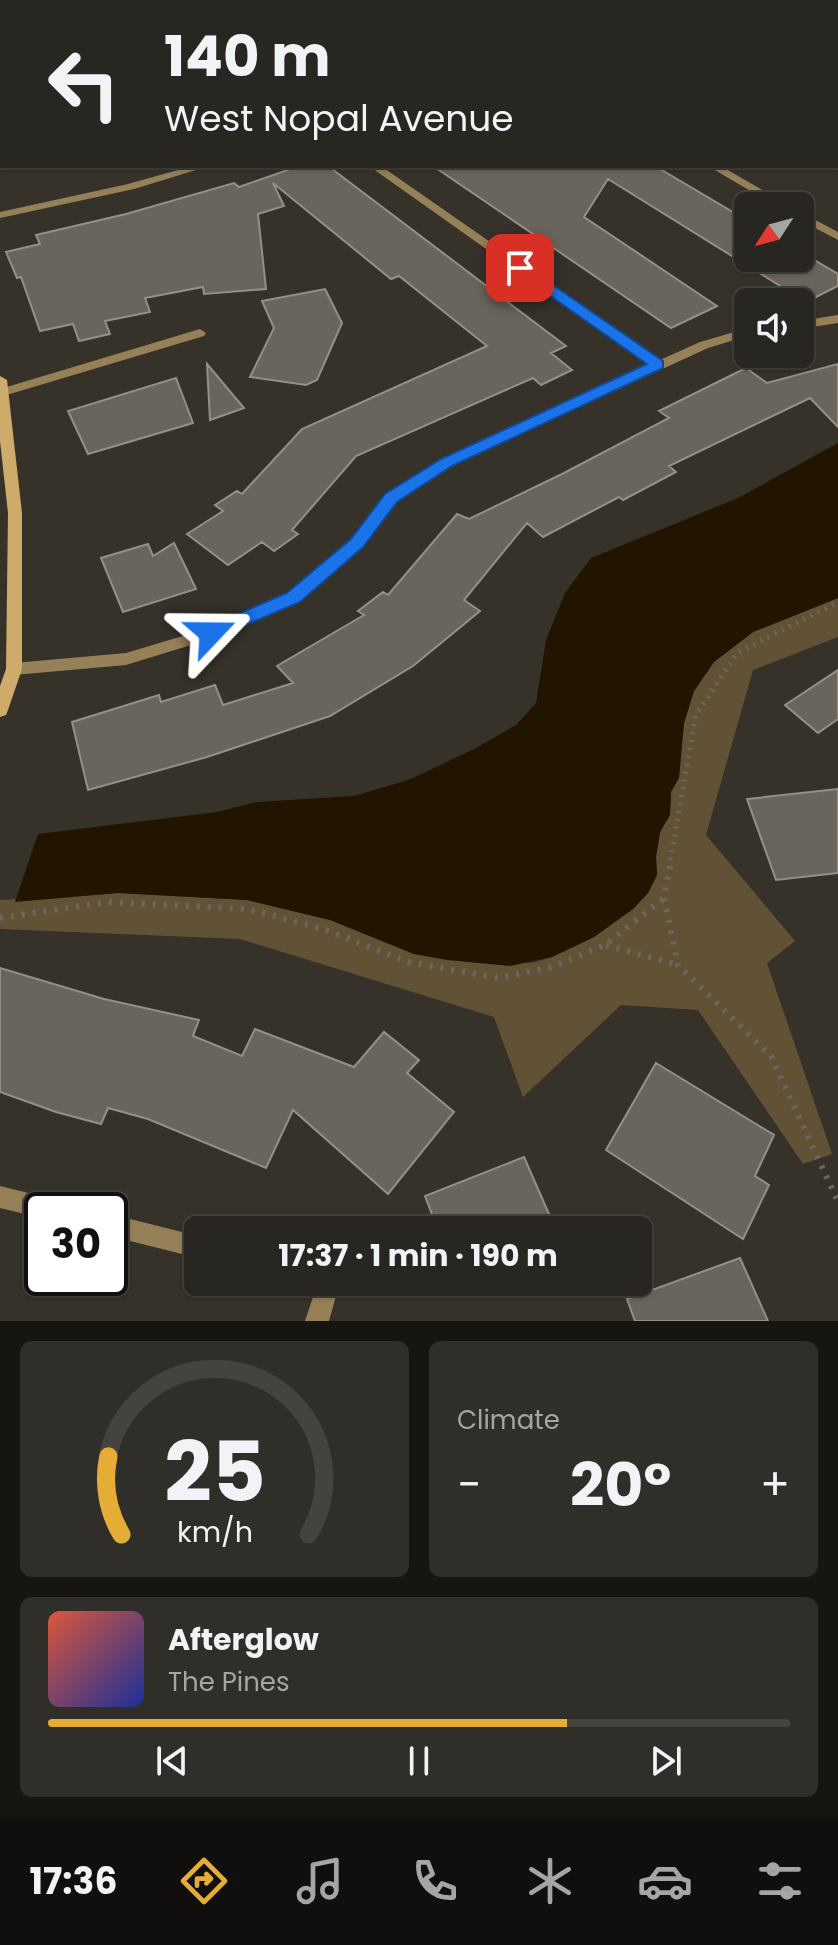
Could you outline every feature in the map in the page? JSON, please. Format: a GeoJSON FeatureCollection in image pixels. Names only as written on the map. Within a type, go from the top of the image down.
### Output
{"type":"FeatureCollection","features":[{"type":"Feature","properties":{"kind":"street"},"geometry":{"type":"LineString","coordinates":[[0,215],[130,187],[197,168]]}},
{"type":"Feature","properties":{"kind":"street"},"geometry":{"type":"LineString","coordinates":[[377,168],[658,365]]}},
{"type":"Feature","properties":{"kind":"street"},"geometry":{"type":"LineString","coordinates":[[717,168],[759,192]]}},
{"type":"Feature","properties":{"kind":"street"},"geometry":{"type":"LineString","coordinates":[[814,223],[838,237]]}},
{"type":"Feature","properties":{"kind":"street"},"geometry":{"type":"LineString","coordinates":[[814,323],[838,319]]}},
{"type":"Feature","properties":{"kind":"street"},"geometry":{"type":"LineString","coordinates":[[0,710],[14,669],[15,513],[1,389],[200,333]]}},
{"type":"Feature","properties":{"kind":"street"},"geometry":{"type":"LineString","coordinates":[[14,669],[126,659],[211,633],[294,597],[357,543],[391,498],[436,470],[658,365],[734,336]]}},
{"type":"Feature","properties":{"kind":"street"},"geometry":{"type":"LineString","coordinates":[[0,1197],[24,1203]]}},
{"type":"Feature","properties":{"kind":"street"},"geometry":{"type":"LineString","coordinates":[[128,1230],[184,1244]]}},
{"type":"Feature","properties":{"kind":"street"},"geometry":{"type":"LineString","coordinates":[[317,1321],[325,1296]]}},
{"type":"Feature","properties":{"kind":"path"},"geometry":{"type":"LineString","coordinates":[[678,965],[664,898],[696,715],[737,653],[838,602]]}},
{"type":"Feature","properties":{"kind":"path"},"geometry":{"type":"LineString","coordinates":[[0,918],[108,902],[247,909],[321,928],[408,962],[499,978],[552,967],[605,945],[664,898]]}},
{"type":"Feature","properties":{"kind":"path"},"geometry":{"type":"LineString","coordinates":[[605,945],[678,965],[771,1056],[838,1202]]}},
{"type":"Feature","properties":{"kind":"shaded area"},"geometry":{"type":"Polygon","coordinates":[[[838,443],[838,598],[753,632],[714,662],[694,691],[684,723],[679,778],[671,792],[670,815],[660,832],[657,875],[648,893],[633,909],[594,937],[552,957],[510,966],[414,954],[330,920],[247,900],[118,893],[15,902],[38,834],[217,812],[256,802],[354,796],[411,779],[476,748],[516,725],[536,703],[546,640],[565,593],[591,558],[738,498],[838,443]]]}},
{"type":"Feature","properties":{"kind":"shaded area"},"geometry":{"type":"Polygon","coordinates":[[[838,598],[838,637],[753,670],[706,835],[795,941],[767,963],[832,1154],[803,1164],[698,1010],[621,1005],[523,1097],[494,1017],[240,939],[0,929],[0,900],[118,893],[247,900],[330,920],[414,954],[532,963],[552,957],[594,937],[633,909],[648,893],[657,875],[660,832],[670,815],[671,791],[679,778],[684,723],[694,691],[714,662],[753,632],[838,598]]]}},
{"type":"Feature","properties":{"kind":"building"},"geometry":{"type":"Polygon","coordinates":[[[293,168],[331,168],[566,346],[551,353],[572,370],[541,385],[533,378],[356,456],[292,530],[298,534],[274,551],[262,542],[228,565],[187,534],[223,511],[215,505],[237,491],[242,494],[302,429],[487,346],[399,276],[391,279],[273,183],[284,206],[258,214],[266,289],[204,294],[203,287],[145,298],[150,312],[105,321],[110,334],[79,341],[73,324],[40,331],[21,277],[17,278],[6,252],[40,244],[36,235],[126,214],[234,183],[239,187],[293,168]]]}},
{"type":"Feature","properties":{"kind":"building"},"geometry":{"type":"Polygon","coordinates":[[[436,168],[658,168],[734,213],[734,257],[608,179],[584,217],[717,306],[671,328],[436,168]]]}},
{"type":"Feature","properties":{"kind":"building"},"geometry":{"type":"Polygon","coordinates":[[[814,260],[838,274],[838,286],[814,298],[814,288],[783,288],[758,272],[814,272],[814,260]]]}},
{"type":"Feature","properties":{"kind":"building"},"geometry":{"type":"Polygon","coordinates":[[[325,289],[342,323],[317,380],[306,385],[250,377],[274,328],[262,301],[325,289]]]}},
{"type":"Feature","properties":{"kind":"building"},"geometry":{"type":"Polygon","coordinates":[[[207,364],[244,408],[210,420],[207,364]]]}},
{"type":"Feature","properties":{"kind":"building"},"geometry":{"type":"Polygon","coordinates":[[[838,364],[838,427],[810,398],[669,466],[676,472],[623,500],[619,497],[543,537],[527,523],[464,600],[480,611],[413,666],[330,716],[207,757],[88,790],[72,722],[159,695],[161,702],[215,685],[223,705],[293,683],[277,666],[364,615],[358,611],[383,592],[388,595],[457,514],[469,519],[564,473],[669,418],[659,411],[746,368],[767,383],[838,364]]]}},
{"type":"Feature","properties":{"kind":"building"},"geometry":{"type":"Polygon","coordinates":[[[176,378],[193,423],[88,454],[68,411],[176,378]]]}},
{"type":"Feature","properties":{"kind":"building"},"geometry":{"type":"Polygon","coordinates":[[[174,543],[196,589],[123,612],[101,558],[148,544],[153,556],[174,543]]]}},
{"type":"Feature","properties":{"kind":"building"},"geometry":{"type":"Polygon","coordinates":[[[838,670],[838,719],[818,733],[785,705],[838,670]]]}},
{"type":"Feature","properties":{"kind":"building"},"geometry":{"type":"Polygon","coordinates":[[[838,789],[838,873],[776,880],[747,799],[838,789]]]}},
{"type":"Feature","properties":{"kind":"building"},"geometry":{"type":"Polygon","coordinates":[[[0,968],[104,999],[199,1020],[193,1036],[242,1056],[255,1029],[354,1067],[384,1032],[419,1060],[407,1073],[454,1112],[388,1194],[293,1110],[266,1168],[148,1119],[108,1108],[101,1124],[56,1112],[0,1092],[0,968]]]}},
{"type":"Feature","properties":{"kind":"building"},"geometry":{"type":"Polygon","coordinates":[[[656,1063],[774,1135],[755,1176],[769,1185],[743,1239],[606,1150],[656,1063]]]}},
{"type":"Feature","properties":{"kind":"building"},"geometry":{"type":"Polygon","coordinates":[[[524,1157],[550,1216],[433,1216],[425,1196],[524,1157]]]}},
{"type":"Feature","properties":{"kind":"building"},"geometry":{"type":"Polygon","coordinates":[[[740,1258],[768,1321],[635,1321],[627,1299],[652,1296],[652,1290],[740,1258]]]}},
{"type":"Feature","properties":{"kind":"route"},"geometry":{"type":"LineString","coordinates":[[211,633],[294,597],[357,543],[391,498],[447,463],[658,365],[520,268]]}}]}
